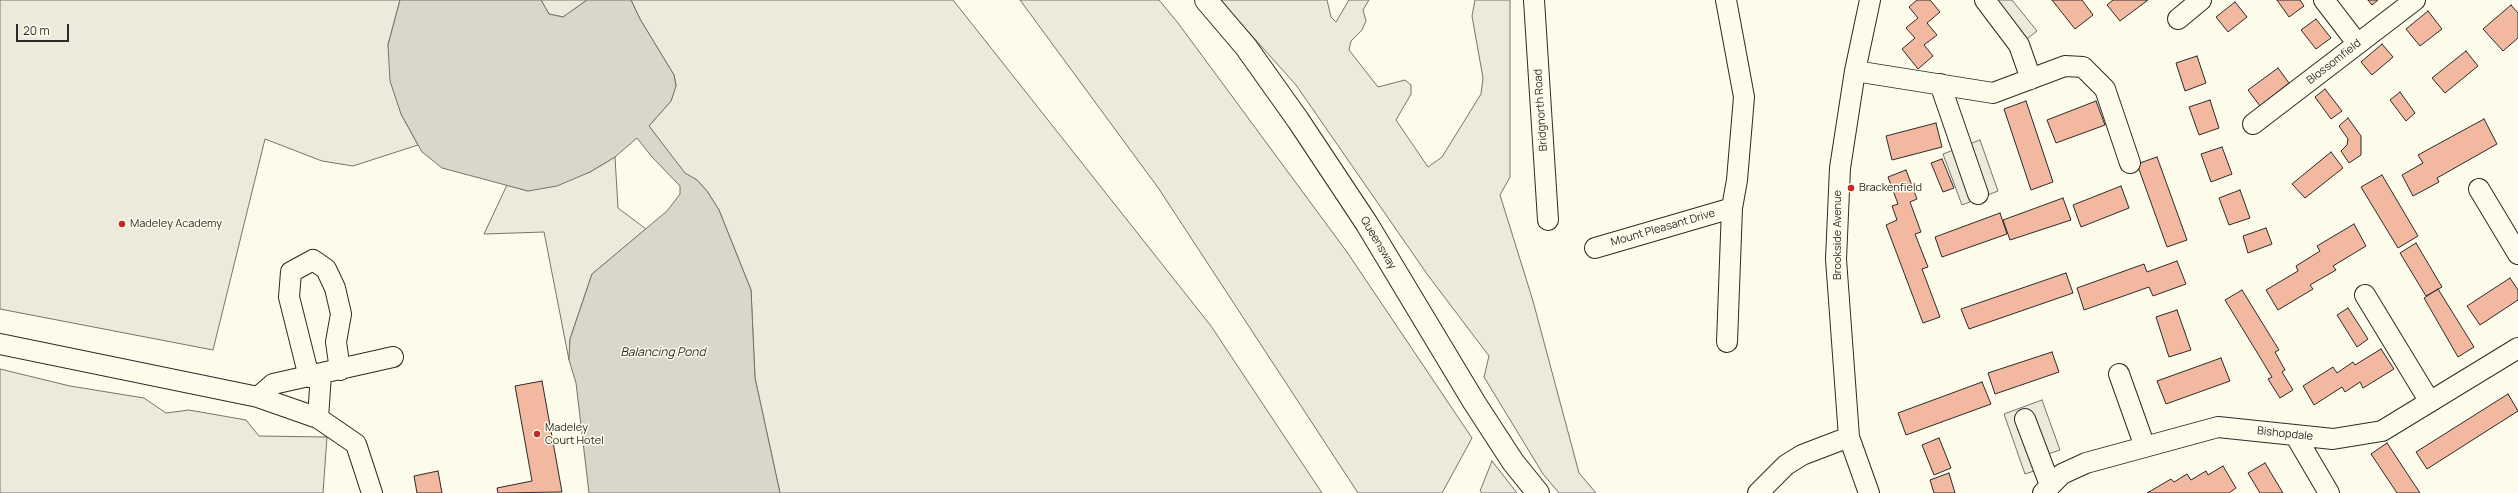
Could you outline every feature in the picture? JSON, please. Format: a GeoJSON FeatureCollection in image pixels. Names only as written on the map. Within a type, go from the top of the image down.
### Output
{"type":"FeatureCollection","features":[{"type":"Feature","properties":{"kind":"main road","name":"Queensway"},"geometry":{"type":"LineString","coordinates":[[1206,0],[1246,47],[1298,120],[1367,224],[1513,462],[1538,493]]}},
{"type":"Feature","properties":{"kind":"street","name":"Bridgnorth Road"},"geometry":{"type":"LineString","coordinates":[[1534,0],[1548,220]]}},
{"type":"Feature","properties":{"kind":"street","name":"Mount Pleasant Drive"},"geometry":{"type":"LineString","coordinates":[[1726,0],[1744,97],[1737,180],[1732,208],[1727,342]]}},
{"type":"Feature","properties":{"kind":"street","name":"Brookside Avenue"},"geometry":{"type":"LineString","coordinates":[[1870,0],[1855,71],[1840,168],[1836,220],[1836,259],[1849,437],[1870,493]]}},
{"type":"Feature","properties":{"kind":"street"},"geometry":{"type":"LineString","coordinates":[[1985,0],[2019,45],[2031,79]]}},
{"type":"Feature","properties":{"kind":"street"},"geometry":{"type":"LineString","coordinates":[[2178,18],[2201,0]]}},
{"type":"Feature","properties":{"kind":"street"},"geometry":{"type":"LineString","coordinates":[[2324,0],[2358,43]]}},
{"type":"Feature","properties":{"kind":"street","name":"Blossomfield"},"geometry":{"type":"LineString","coordinates":[[2253,124],[2415,0]]}},
{"type":"Feature","properties":{"kind":"street"},"geometry":{"type":"LineString","coordinates":[[1855,71],[1940,84],[1952,88],[1993,93],[2065,66],[2083,67],[2105,89],[2130,163]]}},
{"type":"Feature","properties":{"kind":"street"},"geometry":{"type":"LineString","coordinates":[[1940,84],[1978,194]]}},
{"type":"Feature","properties":{"kind":"street"},"geometry":{"type":"LineString","coordinates":[[2479,189],[2518,254]]}},
{"type":"Feature","properties":{"kind":"street","name":"Mount Pleasant Drive"},"geometry":{"type":"LineString","coordinates":[[1595,248],[1732,208]]}},
{"type":"Feature","properties":{"kind":"street"},"geometry":{"type":"LineString","coordinates":[[318,418],[323,374],[336,342],[341,314],[335,288],[326,269],[313,260],[291,272],[289,298],[323,374]]}},
{"type":"Feature","properties":{"kind":"street"},"geometry":{"type":"LineString","coordinates":[[2365,295],[2430,402]]}},
{"type":"Feature","properties":{"kind":"street"},"geometry":{"type":"LineString","coordinates":[[0,344],[258,397],[318,418],[356,444],[372,493]]}},
{"type":"Feature","properties":{"kind":"street","name":"Bishopdale"},"geometry":{"type":"LineString","coordinates":[[2046,489],[2062,474],[2086,463],[2218,427],[2334,440],[2382,431],[2518,348]]}},
{"type":"Feature","properties":{"kind":"street"},"geometry":{"type":"LineString","coordinates":[[258,397],[273,384],[323,374],[393,357]]}},
{"type":"Feature","properties":{"kind":"street"},"geometry":{"type":"LineString","coordinates":[[2119,374],[2145,447]]}},
{"type":"Feature","properties":{"kind":"street"},"geometry":{"type":"LineString","coordinates":[[2025,419],[2046,489]]}},
{"type":"Feature","properties":{"kind":"street"},"geometry":{"type":"LineString","coordinates":[[2295,435],[2329,493]]}},
{"type":"Feature","properties":{"kind":"street"},"geometry":{"type":"LineString","coordinates":[[1758,493],[1786,465],[1802,454],[1849,437]]}},
{"type":"Feature","properties":{"kind":"shaded area","name":"Madeley Academy"},"geometry":{"type":"Polygon","coordinates":[[[0,0],[400,0],[388,45],[401,114],[418,145],[353,166],[322,161],[265,139],[213,350],[0,309],[0,0]]]}},
{"type":"Feature","properties":{"kind":"shaded area"},"geometry":{"type":"Polygon","coordinates":[[[541,0],[587,0],[563,17],[549,14],[541,0]]]}},
{"type":"Feature","properties":{"kind":"shaded area"},"geometry":{"type":"Polygon","coordinates":[[[631,0],[953,0],[1211,326],[1322,493],[780,493],[755,378],[751,290],[719,210],[707,191],[697,180],[685,174],[649,126],[671,101],[676,85],[674,75],[640,19],[631,0]]]}},
{"type":"Feature","properties":{"kind":"shaded area"},"geometry":{"type":"Polygon","coordinates":[[[1020,0],[1159,0],[1178,23],[1347,252],[1472,438],[1442,493],[1358,493],[1159,189],[1020,0]]]}},
{"type":"Feature","properties":{"kind":"shaded area"},"geometry":{"type":"Polygon","coordinates":[[[1220,0],[1327,0],[1331,17],[1336,22],[1349,0],[1369,0],[1363,10],[1366,21],[1362,30],[1351,41],[1349,50],[1378,87],[1405,80],[1411,85],[1411,94],[1396,120],[1428,167],[1442,157],[1481,94],[1483,78],[1472,16],[1475,0],[1510,0],[1510,177],[1500,195],[1533,301],[1579,473],[1596,493],[1559,493],[1543,474],[1484,377],[1489,356],[1427,274],[1296,85],[1220,0]]]}},
{"type":"Feature","properties":{"kind":"shaded area"},"geometry":{"type":"Polygon","coordinates":[[[1985,0],[2012,0],[2037,31],[2019,45],[1985,0]]]}},
{"type":"Feature","properties":{"kind":"shaded area"},"geometry":{"type":"Polygon","coordinates":[[[1980,140],[1998,191],[1962,205],[1943,154],[1980,140]]]}},
{"type":"Feature","properties":{"kind":"shaded area"},"geometry":{"type":"Polygon","coordinates":[[[615,157],[618,208],[646,229],[592,274],[570,339],[569,360],[544,232],[484,234],[507,185],[528,191],[590,172],[615,157]]]}},
{"type":"Feature","properties":{"kind":"shaded area"},"geometry":{"type":"Polygon","coordinates":[[[0,369],[70,386],[144,398],[166,413],[189,410],[246,420],[259,436],[327,437],[323,493],[0,493],[0,369]]]}},
{"type":"Feature","properties":{"kind":"shaded area"},"geometry":{"type":"Polygon","coordinates":[[[2042,400],[2060,450],[2039,457],[2043,468],[2025,474],[2004,414],[2042,400]]]}},
{"type":"Feature","properties":{"kind":"shaded area"},"geometry":{"type":"Polygon","coordinates":[[[1492,461],[1517,493],[1482,493],[1480,491],[1492,461]]]}},
{"type":"Feature","properties":{"kind":"water","name":"Balancing Pond"},"geometry":{"type":"Polygon","coordinates":[[[400,0],[541,0],[549,14],[563,17],[587,0],[631,0],[640,19],[674,75],[676,86],[671,101],[649,126],[685,173],[697,180],[707,191],[719,210],[751,290],[755,378],[780,493],[589,493],[576,383],[569,360],[570,339],[592,274],[667,211],[680,194],[680,186],[652,157],[637,138],[615,157],[590,172],[557,186],[528,191],[442,168],[422,152],[401,114],[390,81],[388,45],[400,0]]]}},
{"type":"Feature","properties":{"kind":"building"},"geometry":{"type":"Polygon","coordinates":[[[1917,0],[1930,0],[1940,12],[1927,23],[1937,35],[1924,45],[1933,56],[1918,69],[1902,49],[1915,38],[1906,28],[1918,18],[1909,7],[1917,0]]]}},
{"type":"Feature","properties":{"kind":"building"},"geometry":{"type":"Polygon","coordinates":[[[2052,0],[2082,0],[2093,15],[2075,29],[2052,0]]]}},
{"type":"Feature","properties":{"kind":"building"},"geometry":{"type":"Polygon","coordinates":[[[2113,0],[2148,0],[2120,21],[2107,5],[2113,0]]]}},
{"type":"Feature","properties":{"kind":"building"},"geometry":{"type":"Polygon","coordinates":[[[2277,0],[2300,0],[2304,6],[2289,17],[2277,0]]]}},
{"type":"Feature","properties":{"kind":"building"},"geometry":{"type":"Polygon","coordinates":[[[2368,0],[2378,0],[2372,5],[2368,0]]]}},
{"type":"Feature","properties":{"kind":"building"},"geometry":{"type":"Polygon","coordinates":[[[2235,2],[2247,17],[2228,32],[2216,17],[2235,2]]]}},
{"type":"Feature","properties":{"kind":"building"},"geometry":{"type":"Polygon","coordinates":[[[2511,5],[2518,13],[2518,38],[2503,51],[2483,29],[2511,5]]]}},
{"type":"Feature","properties":{"kind":"building"},"geometry":{"type":"Polygon","coordinates":[[[2428,11],[2442,29],[2420,46],[2406,29],[2428,11]]]}},
{"type":"Feature","properties":{"kind":"building"},"geometry":{"type":"Polygon","coordinates":[[[2316,19],[2331,38],[2316,49],[2301,30],[2316,19]]]}},
{"type":"Feature","properties":{"kind":"building"},"geometry":{"type":"Polygon","coordinates":[[[2382,44],[2393,57],[2372,75],[2361,62],[2382,44]]]}},
{"type":"Feature","properties":{"kind":"building"},"geometry":{"type":"Polygon","coordinates":[[[2466,51],[2478,66],[2445,93],[2432,78],[2466,51]]]}},
{"type":"Feature","properties":{"kind":"building"},"geometry":{"type":"Polygon","coordinates":[[[2197,56],[2206,83],[2185,91],[2176,63],[2197,56]]]}},
{"type":"Feature","properties":{"kind":"building"},"geometry":{"type":"Polygon","coordinates":[[[2278,68],[2289,83],[2260,106],[2248,90],[2278,68]]]}},
{"type":"Feature","properties":{"kind":"building"},"geometry":{"type":"Polygon","coordinates":[[[2325,89],[2342,111],[2331,119],[2315,97],[2325,89]]]}},
{"type":"Feature","properties":{"kind":"building"},"geometry":{"type":"Polygon","coordinates":[[[2400,92],[2415,113],[2406,121],[2390,100],[2400,92]]]}},
{"type":"Feature","properties":{"kind":"building"},"geometry":{"type":"Polygon","coordinates":[[[2210,100],[2219,128],[2199,135],[2189,107],[2210,100]]]}},
{"type":"Feature","properties":{"kind":"building"},"geometry":{"type":"Polygon","coordinates":[[[2026,101],[2053,182],[2031,190],[2004,109],[2026,101]]]}},
{"type":"Feature","properties":{"kind":"building"},"geometry":{"type":"Polygon","coordinates":[[[2096,101],[2105,125],[2056,143],[2047,120],[2096,101]]]}},
{"type":"Feature","properties":{"kind":"building"},"geometry":{"type":"Polygon","coordinates":[[[2348,118],[2361,136],[2361,155],[2349,163],[2341,151],[2347,145],[2348,139],[2339,126],[2348,118]]]}},
{"type":"Feature","properties":{"kind":"building"},"geometry":{"type":"Polygon","coordinates":[[[2484,119],[2497,144],[2437,178],[2439,182],[2413,196],[2402,175],[2423,163],[2418,155],[2484,119]]]}},
{"type":"Feature","properties":{"kind":"building"},"geometry":{"type":"Polygon","coordinates":[[[1936,123],[1942,147],[1892,160],[1886,136],[1936,123]]]}},
{"type":"Feature","properties":{"kind":"building"},"geometry":{"type":"Polygon","coordinates":[[[2222,147],[2232,174],[2211,182],[2201,154],[2222,147]]]}},
{"type":"Feature","properties":{"kind":"building"},"geometry":{"type":"Polygon","coordinates":[[[2331,152],[2343,168],[2305,198],[2292,184],[2331,152]]]}},
{"type":"Feature","properties":{"kind":"building"},"geometry":{"type":"Polygon","coordinates":[[[2157,157],[2187,240],[2167,247],[2137,164],[2157,157]]]}},
{"type":"Feature","properties":{"kind":"building"},"geometry":{"type":"Polygon","coordinates":[[[1942,159],[1954,188],[1943,192],[1931,163],[1942,159]]]}},
{"type":"Feature","properties":{"kind":"building"},"geometry":{"type":"Polygon","coordinates":[[[1906,170],[1917,199],[1910,202],[1921,232],[1915,234],[1928,267],[1922,269],[1940,317],[1923,323],[1886,225],[1897,220],[1892,206],[1898,204],[1888,177],[1906,170]]]}},
{"type":"Feature","properties":{"kind":"building"},"geometry":{"type":"Polygon","coordinates":[[[2382,175],[2418,236],[2398,248],[2361,187],[2382,175]]]}},
{"type":"Feature","properties":{"kind":"building"},"geometry":{"type":"Polygon","coordinates":[[[2121,186],[2129,208],[2081,227],[2073,205],[2121,186]]]}},
{"type":"Feature","properties":{"kind":"building"},"geometry":{"type":"Polygon","coordinates":[[[2240,190],[2250,218],[2229,225],[2219,198],[2240,190]]]}},
{"type":"Feature","properties":{"kind":"building"},"geometry":{"type":"Polygon","coordinates":[[[2063,198],[2071,220],[2010,240],[2003,220],[2063,198]]]}},
{"type":"Feature","properties":{"kind":"building"},"geometry":{"type":"Polygon","coordinates":[[[2000,213],[2007,234],[1942,257],[1935,237],[2000,213]]]}},
{"type":"Feature","properties":{"kind":"building"},"geometry":{"type":"Polygon","coordinates":[[[2354,224],[2366,246],[2333,266],[2336,270],[2310,285],[2313,289],[2278,310],[2266,290],[2298,271],[2296,266],[2320,251],[2317,246],[2354,224]]]}},
{"type":"Feature","properties":{"kind":"building"},"geometry":{"type":"Polygon","coordinates":[[[2266,228],[2272,244],[2248,253],[2243,236],[2266,228]]]}},
{"type":"Feature","properties":{"kind":"building"},"geometry":{"type":"Polygon","coordinates":[[[2416,243],[2442,287],[2426,296],[2400,253],[2416,243]]]}},
{"type":"Feature","properties":{"kind":"building"},"geometry":{"type":"Polygon","coordinates":[[[2177,261],[2186,284],[2153,296],[2149,287],[2084,310],[2077,288],[2144,264],[2147,272],[2177,261]]]}},
{"type":"Feature","properties":{"kind":"building"},"geometry":{"type":"Polygon","coordinates":[[[2066,273],[2073,293],[1969,329],[1961,309],[2066,273]]]}},
{"type":"Feature","properties":{"kind":"building"},"geometry":{"type":"Polygon","coordinates":[[[2510,278],[2518,290],[2518,300],[2480,325],[2467,306],[2510,278]]]}},
{"type":"Feature","properties":{"kind":"building"},"geometry":{"type":"Polygon","coordinates":[[[2438,289],[2474,347],[2458,357],[2424,298],[2438,289]]]}},
{"type":"Feature","properties":{"kind":"building"},"geometry":{"type":"Polygon","coordinates":[[[2242,290],[2279,350],[2275,352],[2285,370],[2282,372],[2293,390],[2280,398],[2268,379],[2272,377],[2225,300],[2242,290]]]}},
{"type":"Feature","properties":{"kind":"building"},"geometry":{"type":"Polygon","coordinates":[[[2348,308],[2368,339],[2357,347],[2337,315],[2348,308]]]}},
{"type":"Feature","properties":{"kind":"building"},"geometry":{"type":"Polygon","coordinates":[[[2177,310],[2191,350],[2169,357],[2156,317],[2177,310]]]}},
{"type":"Feature","properties":{"kind":"building"},"geometry":{"type":"Polygon","coordinates":[[[2381,349],[2394,369],[2363,388],[2360,382],[2345,392],[2342,387],[2314,405],[2303,386],[2333,367],[2337,373],[2353,362],[2355,365],[2381,349]]]}},
{"type":"Feature","properties":{"kind":"building"},"geometry":{"type":"Polygon","coordinates":[[[2052,352],[2059,372],[1995,394],[1988,373],[2052,352]]]}},
{"type":"Feature","properties":{"kind":"building"},"geometry":{"type":"Polygon","coordinates":[[[2221,358],[2230,381],[2166,404],[2157,381],[2221,358]]]}},
{"type":"Feature","properties":{"kind":"building","name":"Madeley Court Hotel"},"geometry":{"type":"Polygon","coordinates":[[[542,381],[562,492],[498,493],[497,488],[532,481],[515,386],[542,381]]]}},
{"type":"Feature","properties":{"kind":"building"},"geometry":{"type":"Polygon","coordinates":[[[1982,382],[1991,404],[1906,435],[1898,413],[1982,382]]]}},
{"type":"Feature","properties":{"kind":"building"},"geometry":{"type":"Polygon","coordinates":[[[2508,394],[2518,411],[2427,469],[2416,452],[2508,394]]]}},
{"type":"Feature","properties":{"kind":"building"},"geometry":{"type":"Polygon","coordinates":[[[1939,438],[1951,468],[1934,475],[1922,445],[1939,438]]]}},
{"type":"Feature","properties":{"kind":"building"},"geometry":{"type":"Polygon","coordinates":[[[2387,443],[2420,493],[2397,493],[2371,454],[2387,443]]]}},
{"type":"Feature","properties":{"kind":"building"},"geometry":{"type":"Polygon","coordinates":[[[2265,463],[2283,493],[2260,493],[2248,473],[2265,463]]]}},
{"type":"Feature","properties":{"kind":"building"},"geometry":{"type":"Polygon","coordinates":[[[2223,466],[2236,488],[2229,493],[2147,493],[2171,479],[2174,482],[2187,474],[2191,480],[2206,471],[2208,475],[2223,466]]]}},
{"type":"Feature","properties":{"kind":"building"},"geometry":{"type":"Polygon","coordinates":[[[438,471],[442,493],[417,493],[414,476],[438,471]]]}},
{"type":"Feature","properties":{"kind":"building"},"geometry":{"type":"Polygon","coordinates":[[[1949,473],[1955,493],[1934,493],[1930,480],[1949,473]]]}},
{"type":"Feature","properties":{"kind":"place","name":"Brackenfield"},"geometry":{"type":"Point","coordinates":[1851,188]}},
{"type":"Feature","properties":{"kind":"place","name":"Madeley Academy"},"geometry":{"type":"Point","coordinates":[122,224]}},
{"type":"Feature","properties":{"kind":"place","name":"Madeley Court Hotel"},"geometry":{"type":"Point","coordinates":[537,434]}}]}
